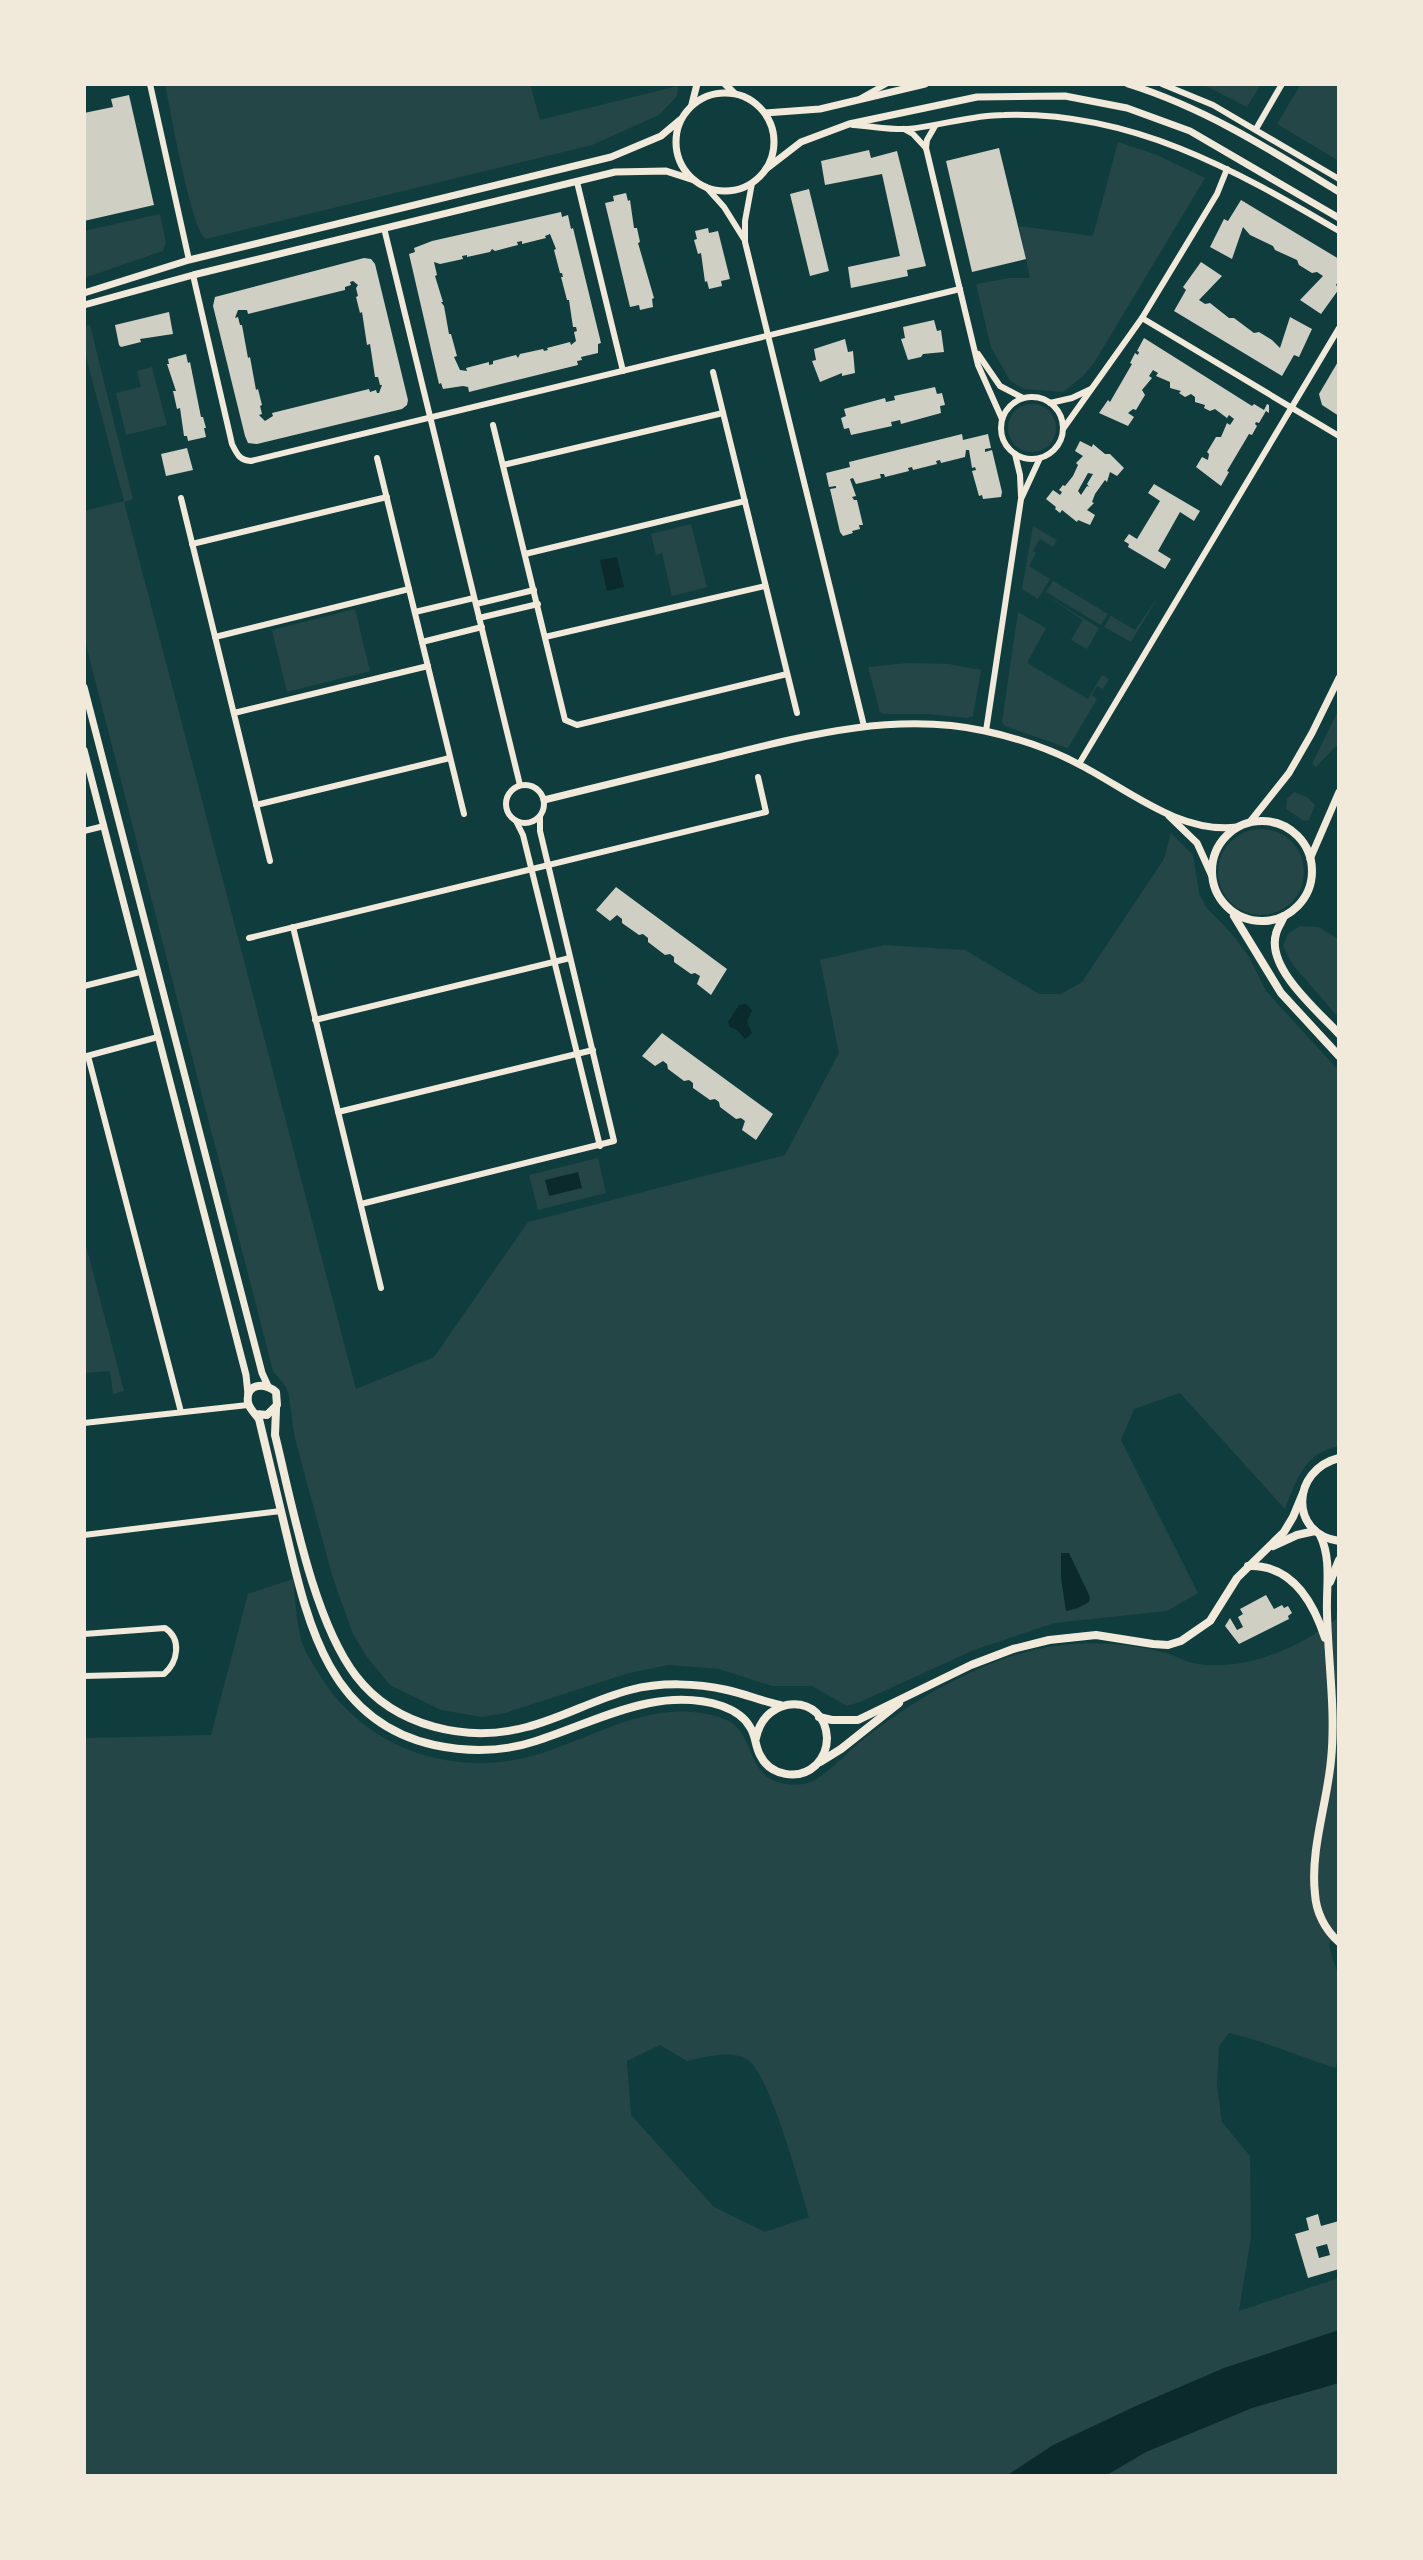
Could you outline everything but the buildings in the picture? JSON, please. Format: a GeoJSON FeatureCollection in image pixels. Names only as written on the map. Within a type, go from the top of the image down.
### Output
{"type":"FeatureCollection","features":[{"type":"Feature","properties":{"kind":"main road"},"geometry":{"type":"LineString","coordinates":[[1231,912],[1257,922],[1271,921],[1284,916],[1301,903],[1309,890],[1312,875],[1310,859],[1294,833],[1266,821],[1237,827],[1218,846],[1212,860],[1211,874],[1221,902],[1249,936],[1281,993],[1339,1056]]}},
{"type":"Feature","properties":{"kind":"main road"},"geometry":{"type":"LineString","coordinates":[[1284,916],[1275,935],[1275,952],[1286,976],[1339,1034]]}},
{"type":"Feature","properties":{"kind":"main road"},"geometry":{"type":"LineString","coordinates":[[910,1694],[841,1749],[799,1775],[786,1775],[765,1764],[750,1725],[738,1713],[722,1706],[683,1700],[634,1705],[534,1742],[507,1748],[476,1750],[445,1747],[412,1738],[359,1704],[326,1661],[303,1605],[256,1414],[248,1405],[248,1394],[256,1386],[268,1386],[278,1397],[275,1435],[319,1601],[346,1661],[357,1677],[385,1703],[431,1726],[477,1733],[527,1727],[631,1690],[661,1685],[695,1685],[728,1690],[780,1706],[802,1705],[819,1717],[832,1720],[858,1720],[910,1694],[971,1665],[1013,1649],[1049,1640],[1096,1635],[1153,1644],[1168,1645],[1181,1641],[1210,1621],[1247,1566],[1269,1548],[1289,1524],[1311,1473],[1339,1458]]}},
{"type":"Feature","properties":{"kind":"main road"},"geometry":{"type":"LineString","coordinates":[[256,1414],[267,1415],[276,1409]]}},
{"type":"Feature","properties":{"kind":"main road"},"geometry":{"type":"LineString","coordinates":[[1303,1493],[1304,1513],[1327,1553],[1332,1695],[1331,1757],[1314,1886],[1318,1912],[1339,1942]]}},
{"type":"Feature","properties":{"kind":"main road"},"geometry":{"type":"LineString","coordinates":[[1269,1548],[1297,1535],[1318,1533],[1339,1541]]}},
{"type":"Feature","properties":{"kind":"main road"},"geometry":{"type":"LineString","coordinates":[[1327,1595],[1339,1560]]}},
{"type":"Feature","properties":{"kind":"main road"},"geometry":{"type":"LineString","coordinates":[[1247,1566],[1274,1569],[1298,1585],[1313,1609],[1329,1655]]}},
{"type":"Feature","properties":{"kind":"main road"},"geometry":{"type":"LineString","coordinates":[[756,1738],[763,1718],[780,1706]]}},
{"type":"Feature","properties":{"kind":"main road"},"geometry":{"type":"LineString","coordinates":[[819,1717],[827,1739],[819,1762]]}},
{"type":"Feature","properties":{"kind":"street"},"geometry":{"type":"LineString","coordinates":[[150,84],[189,260]]}},
{"type":"Feature","properties":{"kind":"street"},"geometry":{"type":"LineString","coordinates":[[84,293],[189,260],[611,157],[661,136],[680,120],[692,104],[697,84]]}},
{"type":"Feature","properties":{"kind":"street"},"geometry":{"type":"LineString","coordinates":[[725,84],[734,93]]}},
{"type":"Feature","properties":{"kind":"street"},"geometry":{"type":"LineString","coordinates":[[858,100],[886,84]]}},
{"type":"Feature","properties":{"kind":"street"},"geometry":{"type":"LineString","coordinates":[[765,113],[820,109],[925,84]]}},
{"type":"Feature","properties":{"kind":"street"},"geometry":{"type":"LineString","coordinates":[[1128,84],[1141,86],[1221,121],[1339,192]]}},
{"type":"Feature","properties":{"kind":"street"},"geometry":{"type":"LineString","coordinates":[[1162,84],[1208,103],[1339,179]]}},
{"type":"Feature","properties":{"kind":"street"},"geometry":{"type":"LineString","coordinates":[[1256,129],[1282,84]]}},
{"type":"Feature","properties":{"kind":"street"},"geometry":{"type":"LineString","coordinates":[[692,104],[715,93],[734,93],[751,99],[765,113],[772,126],[775,141],[773,156],[766,169]]}},
{"type":"Feature","properties":{"kind":"street"},"geometry":{"type":"LineString","coordinates":[[706,187],[733,191],[752,183],[801,142],[849,124],[977,97],[1065,96],[1127,108],[1190,131],[1339,218]]}},
{"type":"Feature","properties":{"kind":"street"},"geometry":{"type":"LineString","coordinates":[[1191,107],[1208,103]]}},
{"type":"Feature","properties":{"kind":"street"},"geometry":{"type":"LineString","coordinates":[[849,124],[904,129],[980,116],[1063,115],[1096,121],[1144,135],[1227,169],[1339,231]]}},
{"type":"Feature","properties":{"kind":"street"},"geometry":{"type":"LineString","coordinates":[[680,120],[676,136],[677,152],[683,168],[694,180]]}},
{"type":"Feature","properties":{"kind":"street"},"geometry":{"type":"LineString","coordinates":[[936,125],[926,148],[978,365],[1002,419]]}},
{"type":"Feature","properties":{"kind":"street"},"geometry":{"type":"LineString","coordinates":[[904,129],[926,148]]}},
{"type":"Feature","properties":{"kind":"street"},"geometry":{"type":"LineString","coordinates":[[1310,162],[1320,180]]}},
{"type":"Feature","properties":{"kind":"street"},"geometry":{"type":"LineString","coordinates":[[1063,429],[1060,414],[1050,403],[1032,397],[1023,398],[1010,406],[1002,419],[1001,432],[1005,445],[1027,459],[1040,458],[1057,448],[1070,416],[1094,388],[1142,318],[1217,194],[1227,169]]}},
{"type":"Feature","properties":{"kind":"street"},"geometry":{"type":"LineString","coordinates":[[84,305],[193,275],[615,172],[666,171],[694,180],[706,187],[724,207],[745,242]]}},
{"type":"Feature","properties":{"kind":"street"},"geometry":{"type":"LineString","coordinates":[[577,182],[623,371]]}},
{"type":"Feature","properties":{"kind":"street"},"geometry":{"type":"LineString","coordinates":[[752,183],[745,221],[745,242],[864,726]]}},
{"type":"Feature","properties":{"kind":"street"},"geometry":{"type":"LineString","coordinates":[[1281,197],[1301,196]]}},
{"type":"Feature","properties":{"kind":"street"},"geometry":{"type":"LineString","coordinates":[[384,228],[520,785]]}},
{"type":"Feature","properties":{"kind":"street"},"geometry":{"type":"LineString","coordinates":[[193,275],[232,444],[237,455],[244,460],[260,460],[960,289]]}},
{"type":"Feature","properties":{"kind":"street"},"geometry":{"type":"LineString","coordinates":[[1142,318],[1339,436]]}},
{"type":"Feature","properties":{"kind":"street"},"geometry":{"type":"LineString","coordinates":[[1079,764],[1339,328]]}},
{"type":"Feature","properties":{"kind":"street"},"geometry":{"type":"LineString","coordinates":[[977,353],[1000,386],[1023,398]]}},
{"type":"Feature","properties":{"kind":"street"},"geometry":{"type":"LineString","coordinates":[[713,372],[797,713]]}},
{"type":"Feature","properties":{"kind":"street"},"geometry":{"type":"LineString","coordinates":[[1050,403],[1094,388]]}},
{"type":"Feature","properties":{"kind":"street"},"geometry":{"type":"LineString","coordinates":[[503,465],[723,413]]}},
{"type":"Feature","properties":{"kind":"street"},"geometry":{"type":"LineString","coordinates":[[493,425],[565,720],[577,725],[787,674]]}},
{"type":"Feature","properties":{"kind":"street"},"geometry":{"type":"LineString","coordinates":[[986,731],[1021,499],[1015,454]]}},
{"type":"Feature","properties":{"kind":"street"},"geometry":{"type":"LineString","coordinates":[[377,458],[464,814]]}},
{"type":"Feature","properties":{"kind":"street"},"geometry":{"type":"LineString","coordinates":[[1021,499],[1040,458]]}},
{"type":"Feature","properties":{"kind":"street"},"geometry":{"type":"LineString","coordinates":[[192,544],[387,497]]}},
{"type":"Feature","properties":{"kind":"street"},"geometry":{"type":"LineString","coordinates":[[181,498],[270,861]]}},
{"type":"Feature","properties":{"kind":"street"},"geometry":{"type":"LineString","coordinates":[[525,554],[745,501]]}},
{"type":"Feature","properties":{"kind":"street"},"geometry":{"type":"LineString","coordinates":[[545,637],[765,586]]}},
{"type":"Feature","properties":{"kind":"street"},"geometry":{"type":"LineString","coordinates":[[215,637],[409,589]]}},
{"type":"Feature","properties":{"kind":"street"},"geometry":{"type":"LineString","coordinates":[[415,612],[534,590]]}},
{"type":"Feature","properties":{"kind":"street"},"geometry":{"type":"LineString","coordinates":[[479,618],[538,604]]}},
{"type":"Feature","properties":{"kind":"street"},"geometry":{"type":"LineString","coordinates":[[422,642],[482,627]]}},
{"type":"Feature","properties":{"kind":"street"},"geometry":{"type":"LineString","coordinates":[[234,713],[428,666]]}},
{"type":"Feature","properties":{"kind":"street"},"geometry":{"type":"LineString","coordinates":[[1250,822],[1289,773],[1339,678]]}},
{"type":"Feature","properties":{"kind":"street"},"geometry":{"type":"LineString","coordinates":[[84,687],[262,1373],[268,1386]]}},
{"type":"Feature","properties":{"kind":"street"},"geometry":{"type":"LineString","coordinates":[[544,800],[783,741],[864,726],[937,725],[986,731],[1039,747],[1079,764],[1164,812],[1197,826],[1220,829],[1237,827]]}},
{"type":"Feature","properties":{"kind":"street"},"geometry":{"type":"LineString","coordinates":[[84,750],[246,1375],[248,1394]]}},
{"type":"Feature","properties":{"kind":"street"},"geometry":{"type":"LineString","coordinates":[[256,805],[450,758]]}},
{"type":"Feature","properties":{"kind":"street"},"geometry":{"type":"LineString","coordinates":[[249,938],[766,812],[758,777]]}},
{"type":"Feature","properties":{"kind":"street"},"geometry":{"type":"LineString","coordinates":[[544,800],[532,786],[520,785],[510,793],[506,805],[523,835],[600,1146]]}},
{"type":"Feature","properties":{"kind":"street"},"geometry":{"type":"LineString","coordinates":[[1310,859],[1339,792]]}},
{"type":"Feature","properties":{"kind":"street"},"geometry":{"type":"LineString","coordinates":[[361,1204],[600,1146],[611,1143],[614,1138],[540,831],[544,800]]}},
{"type":"Feature","properties":{"kind":"street"},"geometry":{"type":"LineString","coordinates":[[1164,812],[1197,843],[1211,874]]}},
{"type":"Feature","properties":{"kind":"street"},"geometry":{"type":"LineString","coordinates":[[516,821],[529,823],[540,817]]}},
{"type":"Feature","properties":{"kind":"street"},"geometry":{"type":"LineString","coordinates":[[84,831],[104,826]]}},
{"type":"Feature","properties":{"kind":"street"},"geometry":{"type":"LineString","coordinates":[[293,927],[381,1288]]}},
{"type":"Feature","properties":{"kind":"street"},"geometry":{"type":"LineString","coordinates":[[315,1020],[570,958]]}},
{"type":"Feature","properties":{"kind":"street"},"geometry":{"type":"LineString","coordinates":[[84,986],[140,972]]}},
{"type":"Feature","properties":{"kind":"street"},"geometry":{"type":"LineString","coordinates":[[158,1037],[86,1056],[181,1412]]}},
{"type":"Feature","properties":{"kind":"street"},"geometry":{"type":"LineString","coordinates":[[338,1112],[593,1050]]}},
{"type":"Feature","properties":{"kind":"street"},"geometry":{"type":"LineString","coordinates":[[84,1423],[248,1405]]}},
{"type":"Feature","properties":{"kind":"street"},"geometry":{"type":"LineString","coordinates":[[84,1535],[281,1511]]}},
{"type":"Feature","properties":{"kind":"street"},"geometry":{"type":"LineString","coordinates":[[84,1634],[165,1628],[175,1638],[176,1654],[168,1671],[157,1676],[84,1676]]}},
{"type":"Feature","properties":{"kind":"shaded area"},"geometry":{"type":"Polygon","coordinates":[[[165,84],[530,84],[540,120],[678,86],[677,96],[659,115],[592,145],[206,239],[200,231],[188,192],[165,84]]]}},
{"type":"Feature","properties":{"kind":"shaded area"},"geometry":{"type":"Polygon","coordinates":[[[1202,84],[1261,84],[1247,107],[1202,84]]]}},
{"type":"Feature","properties":{"kind":"shaded area"},"geometry":{"type":"Polygon","coordinates":[[[1301,84],[1339,84],[1339,161],[1277,124],[1301,84]]]}},
{"type":"Feature","properties":{"kind":"shaded area"},"geometry":{"type":"Polygon","coordinates":[[[1118,142],[1157,155],[1205,178],[1094,363],[1082,377],[1063,392],[1024,389],[1010,381],[991,347],[976,284],[1030,278],[1019,226],[1093,236],[1118,142]]]}},
{"type":"Feature","properties":{"kind":"shaded area"},"geometry":{"type":"Polygon","coordinates":[[[160,214],[166,243],[163,251],[84,278],[84,231],[160,214]]]}},
{"type":"Feature","properties":{"kind":"shaded area"},"geometry":{"type":"Polygon","coordinates":[[[90,325],[133,499],[124,502],[356,1389],[434,1357],[528,1222],[785,1155],[839,1053],[820,960],[884,945],[965,950],[1039,994],[1061,994],[1082,982],[1164,859],[1171,833],[1193,855],[1199,893],[1206,907],[1249,957],[1266,991],[1339,1071],[1339,1446],[1317,1455],[1303,1469],[1285,1509],[1180,1393],[1134,1409],[1121,1440],[1198,1593],[1167,1611],[1054,1623],[974,1650],[847,1706],[812,1686],[772,1686],[719,1669],[668,1665],[629,1673],[505,1713],[482,1717],[441,1710],[390,1685],[353,1634],[333,1578],[294,1434],[289,1396],[273,1371],[84,637],[84,511],[124,501],[84,349],[84,326],[90,325]]]}},
{"type":"Feature","properties":{"kind":"shaded area"},"geometry":{"type":"Polygon","coordinates":[[[152,367],[167,425],[126,435],[116,393],[141,387],[137,371],[152,367]]]}},
{"type":"Feature","properties":{"kind":"shaded area"},"geometry":{"type":"Polygon","coordinates":[[[1032,404],[1041,405],[1049,411],[1055,419],[1055,437],[1049,445],[1041,451],[1032,452],[1023,451],[1015,445],[1009,437],[1008,428],[1009,419],[1015,411],[1023,405],[1032,404]]]}},
{"type":"Feature","properties":{"kind":"shaded area"},"geometry":{"type":"Polygon","coordinates":[[[691,524],[707,587],[672,596],[662,553],[656,555],[651,534],[691,524]]]}},
{"type":"Feature","properties":{"kind":"shaded area"},"geometry":{"type":"Polygon","coordinates":[[[1033,526],[1057,540],[1053,547],[1040,539],[1033,551],[1036,553],[1029,566],[1050,579],[1038,599],[1022,589],[1033,526]]]}},
{"type":"Feature","properties":{"kind":"shaded area"},"geometry":{"type":"Polygon","coordinates":[[[617,557],[624,587],[607,591],[600,560],[617,557]]]}},
{"type":"Feature","properties":{"kind":"shaded area"},"geometry":{"type":"Polygon","coordinates":[[[1053,581],[1108,614],[1101,625],[1046,592],[1053,581]]]}},
{"type":"Feature","properties":{"kind":"shaded area"},"geometry":{"type":"Polygon","coordinates":[[[1045,595],[1099,628],[1087,649],[1071,640],[1083,620],[1045,595]]]}},
{"type":"Feature","properties":{"kind":"shaded area"},"geometry":{"type":"Polygon","coordinates":[[[1158,597],[1131,642],[1104,627],[1111,616],[1135,630],[1158,597]]]}},
{"type":"Feature","properties":{"kind":"shaded area"},"geometry":{"type":"Polygon","coordinates":[[[355,609],[370,671],[287,692],[272,630],[355,609]]]}},
{"type":"Feature","properties":{"kind":"shaded area"},"geometry":{"type":"Polygon","coordinates":[[[1018,612],[1046,628],[1027,663],[1088,699],[1102,675],[1109,679],[1103,689],[1097,686],[1092,695],[1097,699],[1068,748],[1005,726],[1002,722],[1018,612]]]}},
{"type":"Feature","properties":{"kind":"shaded area"},"geometry":{"type":"Polygon","coordinates":[[[908,663],[949,664],[981,670],[973,716],[880,712],[868,667],[908,663]]]}},
{"type":"Feature","properties":{"kind":"shaded area"},"geometry":{"type":"Polygon","coordinates":[[[1339,709],[1339,743],[1316,767],[1312,764],[1339,709]]]}},
{"type":"Feature","properties":{"kind":"shaded area"},"geometry":{"type":"Polygon","coordinates":[[[1294,792],[1315,805],[1309,820],[1304,821],[1286,809],[1287,799],[1294,792]]]}},
{"type":"Feature","properties":{"kind":"shaded area"},"geometry":{"type":"Polygon","coordinates":[[[1261,829],[1277,833],[1291,842],[1300,856],[1304,872],[1300,888],[1291,902],[1277,911],[1261,915],[1245,911],[1231,902],[1222,888],[1218,872],[1222,856],[1231,842],[1245,833],[1261,829]]]}},
{"type":"Feature","properties":{"kind":"shaded area"},"geometry":{"type":"Polygon","coordinates":[[[1300,926],[1318,927],[1339,939],[1339,1018],[1293,965],[1283,946],[1288,934],[1300,926]]]}},
{"type":"Feature","properties":{"kind":"shaded area"},"geometry":{"type":"Polygon","coordinates":[[[746,1004],[752,1010],[747,1022],[752,1033],[745,1039],[728,1022],[739,1005],[746,1004]]]}},
{"type":"Feature","properties":{"kind":"shaded area"},"geometry":{"type":"Polygon","coordinates":[[[598,1158],[606,1193],[538,1210],[529,1175],[598,1158]]]}},
{"type":"Feature","properties":{"kind":"shaded area"},"geometry":{"type":"Polygon","coordinates":[[[578,1172],[582,1188],[549,1196],[545,1180],[578,1172]]]}},
{"type":"Feature","properties":{"kind":"shaded area"},"geometry":{"type":"Polygon","coordinates":[[[84,1238],[124,1391],[113,1394],[110,1371],[84,1373],[84,1238]]]}},
{"type":"Feature","properties":{"kind":"shaded area"},"geometry":{"type":"Polygon","coordinates":[[[1061,1553],[1069,1553],[1090,1597],[1089,1602],[1066,1611],[1061,1578],[1061,1553]]]}},
{"type":"Feature","properties":{"kind":"shaded area"},"geometry":{"type":"Polygon","coordinates":[[[293,1579],[301,1640],[319,1674],[337,1699],[358,1720],[382,1737],[408,1749],[435,1758],[494,1762],[545,1752],[649,1715],[692,1712],[729,1721],[740,1731],[761,1771],[777,1782],[796,1785],[815,1780],[905,1709],[992,1663],[1053,1646],[1100,1643],[1166,1653],[1197,1664],[1252,1661],[1305,1640],[1336,1619],[1339,1596],[1339,1930],[1329,1943],[1340,1989],[1336,2068],[1229,2033],[1219,2046],[1217,2085],[1222,2122],[1250,2156],[1251,2237],[1239,2311],[1339,2278],[1339,2476],[84,2476],[84,1741],[87,1738],[211,1735],[248,1594],[293,1579]],[[660,2045],[627,2061],[631,2115],[714,2207],[765,2232],[809,2217],[775,2108],[757,2070],[748,2060],[734,2055],[687,2061],[660,2045]]]}},
{"type":"Feature","properties":{"kind":"shaded area"},"geometry":{"type":"Polygon","coordinates":[[[1339,2330],[1339,2383],[1252,2408],[1146,2452],[1105,2476],[1006,2476],[1053,2445],[1138,2405],[1224,2368],[1339,2330]]]}}]}
